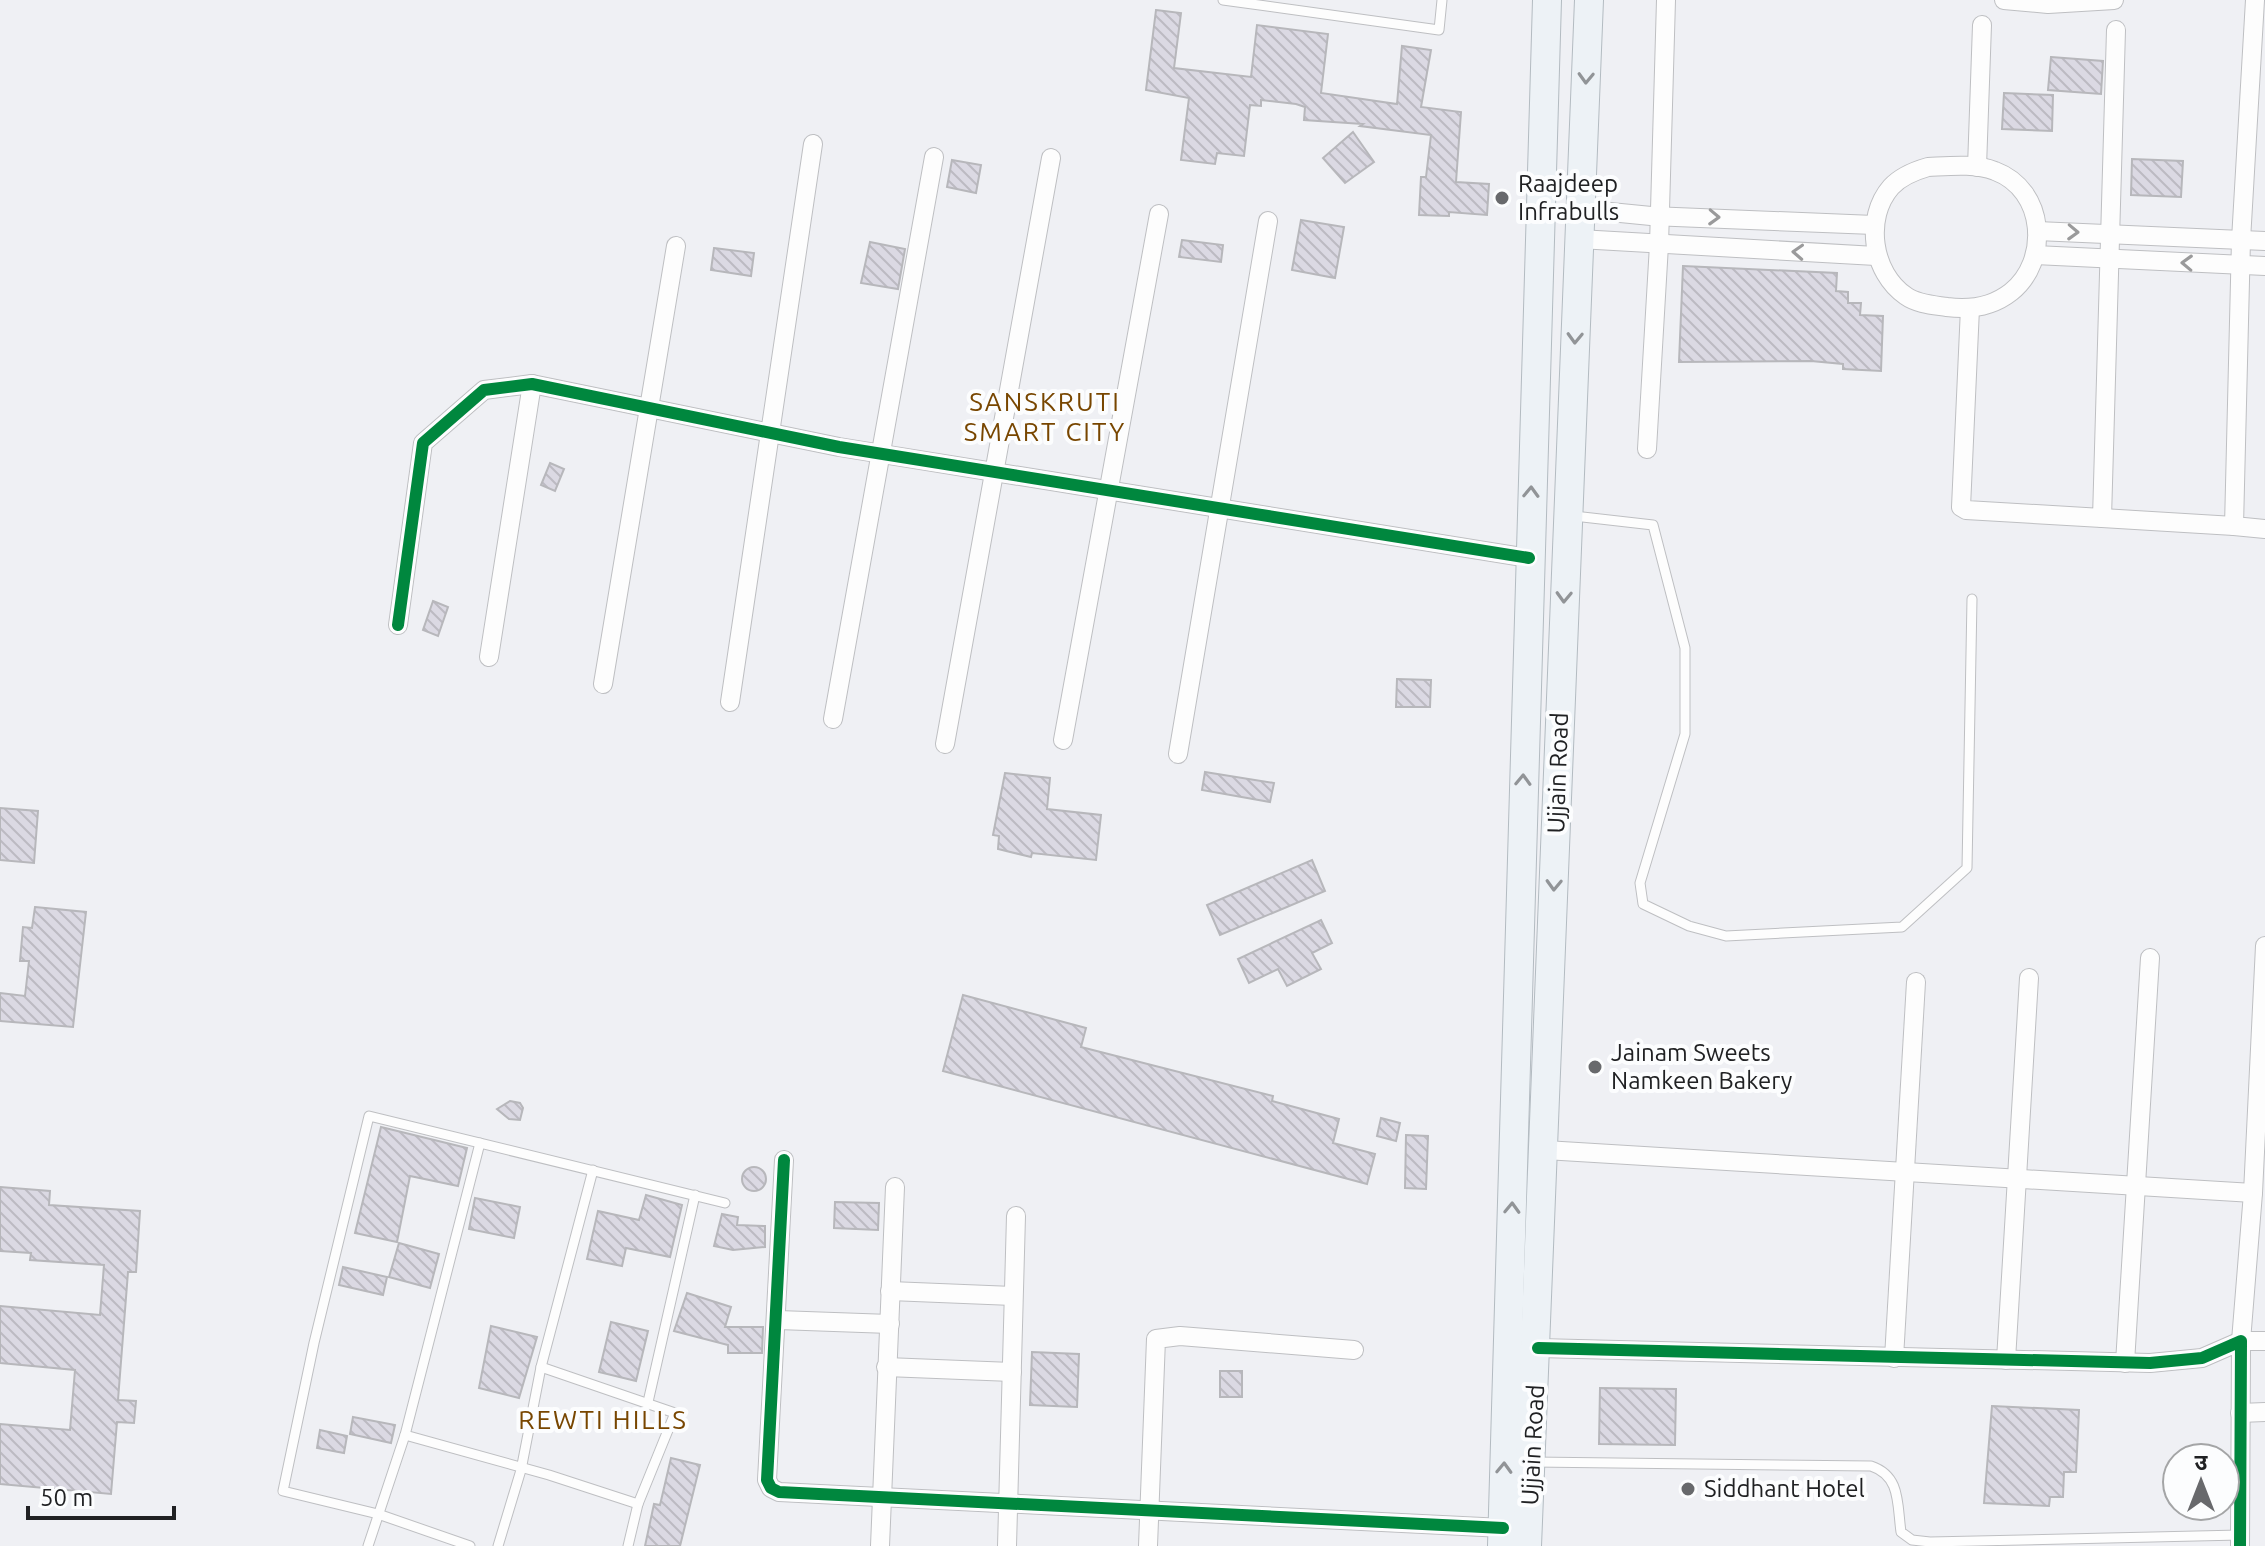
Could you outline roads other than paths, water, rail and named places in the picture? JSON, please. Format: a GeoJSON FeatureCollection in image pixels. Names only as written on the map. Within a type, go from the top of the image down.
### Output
{"type":"FeatureCollection","features":[{"type":"Feature","properties":{"kind":"main road"},"geometry":{"type":"LineString","coordinates":[[1547,4],[1589,6]]}},
{"type":"Feature","properties":{"kind":"main road","name":"Ujjain Road"},"geometry":{"type":"LineString","coordinates":[[1502,1537],[1547,4]]}},
{"type":"Feature","properties":{"kind":"main road","name":"Ujjain Road"},"geometry":{"type":"LineString","coordinates":[[1527,1546],[1538,1348],[1567,516],[1589,6]]}},
{"type":"Feature","properties":{"kind":"street"},"geometry":{"type":"LineString","coordinates":[[1647,449],[1659,245],[1666,0]]}},
{"type":"Feature","properties":{"kind":"street"},"geometry":{"type":"LineString","coordinates":[[2004,0],[2048,4],[2114,0]]}},
{"type":"Feature","properties":{"kind":"street"},"geometry":{"type":"LineString","coordinates":[[2234,526],[2241,240],[2255,0]]}},
{"type":"Feature","properties":{"kind":"street"},"geometry":{"type":"LineString","coordinates":[[1977,167],[1982,25]]}},
{"type":"Feature","properties":{"kind":"street"},"geometry":{"type":"LineString","coordinates":[[2102,518],[2107,260],[2116,30]]}},
{"type":"Feature","properties":{"kind":"street"},"geometry":{"type":"LineString","coordinates":[[730,702],[813,144]]}},
{"type":"Feature","properties":{"kind":"street"},"geometry":{"type":"LineString","coordinates":[[833,719],[934,157]]}},
{"type":"Feature","properties":{"kind":"street"},"geometry":{"type":"LineString","coordinates":[[945,744],[1051,158]]}},
{"type":"Feature","properties":{"kind":"street"},"geometry":{"type":"LineString","coordinates":[[1928,167],[1977,167],[1996,171],[2015,183],[2029,200],[2037,231],[2035,255],[2020,285],[2002,299],[1970,308],[1927,304],[1906,296],[1876,256],[1874,225],[1890,188],[1908,173],[1928,167]]}},
{"type":"Feature","properties":{"kind":"street"},"geometry":{"type":"LineString","coordinates":[[1580,209],[1660,216],[1874,225]]}},
{"type":"Feature","properties":{"kind":"street"},"geometry":{"type":"LineString","coordinates":[[1063,740],[1159,214]]}},
{"type":"Feature","properties":{"kind":"street"},"geometry":{"type":"LineString","coordinates":[[1750,250],[1751,219]]}},
{"type":"Feature","properties":{"kind":"street"},"geometry":{"type":"LineString","coordinates":[[1178,754],[1268,221]]}},
{"type":"Feature","properties":{"kind":"street"},"geometry":{"type":"LineString","coordinates":[[2037,231],[2265,241]]}},
{"type":"Feature","properties":{"kind":"street"},"geometry":{"type":"LineString","coordinates":[[1579,239],[1876,256]]}},
{"type":"Feature","properties":{"kind":"street"},"geometry":{"type":"LineString","coordinates":[[603,684],[676,246]]}},
{"type":"Feature","properties":{"kind":"street"},"geometry":{"type":"LineString","coordinates":[[2035,255],[2265,266]]}},
{"type":"Feature","properties":{"kind":"street"},"geometry":{"type":"LineString","coordinates":[[1970,308],[1961,507],[2265,529]]}},
{"type":"Feature","properties":{"kind":"street"},"geometry":{"type":"LineString","coordinates":[[398,625],[423,443],[484,390],[532,384],[881,454],[1529,558]]}},
{"type":"Feature","properties":{"kind":"street"},"geometry":{"type":"LineString","coordinates":[[489,657],[532,384]]}},
{"type":"Feature","properties":{"kind":"street"},"geometry":{"type":"LineString","coordinates":[[2240,1541],[2241,1341],[2253,1193],[2265,946]]}},
{"type":"Feature","properties":{"kind":"street"},"geometry":{"type":"LineString","coordinates":[[2125,1363],[2150,958]]}},
{"type":"Feature","properties":{"kind":"street"},"geometry":{"type":"LineString","coordinates":[[2006,1360],[2029,978]]}},
{"type":"Feature","properties":{"kind":"street"},"geometry":{"type":"LineString","coordinates":[[1894,1358],[1916,982]]}},
{"type":"Feature","properties":{"kind":"street"},"geometry":{"type":"LineString","coordinates":[[1545,1150],[2253,1193]]}},
{"type":"Feature","properties":{"kind":"street"},"geometry":{"type":"LineString","coordinates":[[784,1160],[778,1320],[767,1480],[771,1488],[779,1492],[1009,1502],[1502,1537]]}},
{"type":"Feature","properties":{"kind":"street"},"geometry":{"type":"LineString","coordinates":[[880,1546],[895,1187]]}},
{"type":"Feature","properties":{"kind":"street"},"geometry":{"type":"LineString","coordinates":[[1007,1546],[1016,1216]]}},
{"type":"Feature","properties":{"kind":"street"},"geometry":{"type":"LineString","coordinates":[[890,1291],[1013,1296]]}},
{"type":"Feature","properties":{"kind":"street"},"geometry":{"type":"LineString","coordinates":[[778,1320],[890,1324]]}},
{"type":"Feature","properties":{"kind":"street"},"geometry":{"type":"LineString","coordinates":[[1148,1546],[1156,1339],[1180,1336],[1354,1350]]}},
{"type":"Feature","properties":{"kind":"street"},"geometry":{"type":"LineString","coordinates":[[1538,1348],[2125,1363],[2202,1358],[2241,1341],[2265,1341]]}},
{"type":"Feature","properties":{"kind":"street"},"geometry":{"type":"LineString","coordinates":[[886,1367],[1012,1372]]}},
{"type":"Feature","properties":{"kind":"street"},"geometry":{"type":"LineString","coordinates":[[2240,1413],[2265,1412]]}},
{"type":"Feature","properties":{"kind":"lane"},"geometry":{"type":"LineString","coordinates":[[1223,0],[1439,30],[1442,0]]}},
{"type":"Feature","properties":{"kind":"lane"},"geometry":{"type":"LineString","coordinates":[[1567,516],[1653,525],[1685,648],[1685,734],[1640,883],[1643,904],[1689,926],[1726,936],[1902,927],[1967,868],[1972,599]]}},
{"type":"Feature","properties":{"kind":"lane"},"geometry":{"type":"LineString","coordinates":[[470,1546],[378,1514],[283,1491],[314,1343],[369,1116],[725,1203]]}},
{"type":"Feature","properties":{"kind":"lane"},"geometry":{"type":"LineString","coordinates":[[368,1546],[405,1435],[480,1143]]}},
{"type":"Feature","properties":{"kind":"lane"},"geometry":{"type":"LineString","coordinates":[[498,1546],[521,1470],[541,1367],[593,1170]]}},
{"type":"Feature","properties":{"kind":"lane"},"geometry":{"type":"LineString","coordinates":[[648,1402],[695,1195]]}},
{"type":"Feature","properties":{"kind":"lane"},"geometry":{"type":"LineString","coordinates":[[541,1367],[675,1413],[638,1504],[628,1546]]}},
{"type":"Feature","properties":{"kind":"lane"},"geometry":{"type":"LineString","coordinates":[[405,1435],[638,1504]]}},
{"type":"Feature","properties":{"kind":"lane"},"geometry":{"type":"LineString","coordinates":[[1532,1462],[1871,1466],[1885,1471],[1894,1481],[1901,1532],[1912,1540],[2240,1541]]}},
{"type":"Feature","properties":{"kind":"place","name":"Raajdeep Infrabulls"},"geometry":{"type":"Point","coordinates":[1502,198]}},
{"type":"Feature","properties":{"kind":"place","name":"Jainam Sweets Namkeen Bakery"},"geometry":{"type":"Point","coordinates":[1595,1067]}},
{"type":"Feature","properties":{"kind":"place","name":"Siddhant Hotel"},"geometry":{"type":"Point","coordinates":[1688,1489]}},
{"type":"Feature","properties":{"kind":"district","name":"SANSKRUTI SMART CITY"},"geometry":{"type":"Point","coordinates":[1045,417]}},
{"type":"Feature","properties":{"kind":"district","name":"REWTI HILLS"},"geometry":{"type":"Point","coordinates":[603,1420]}}]}
